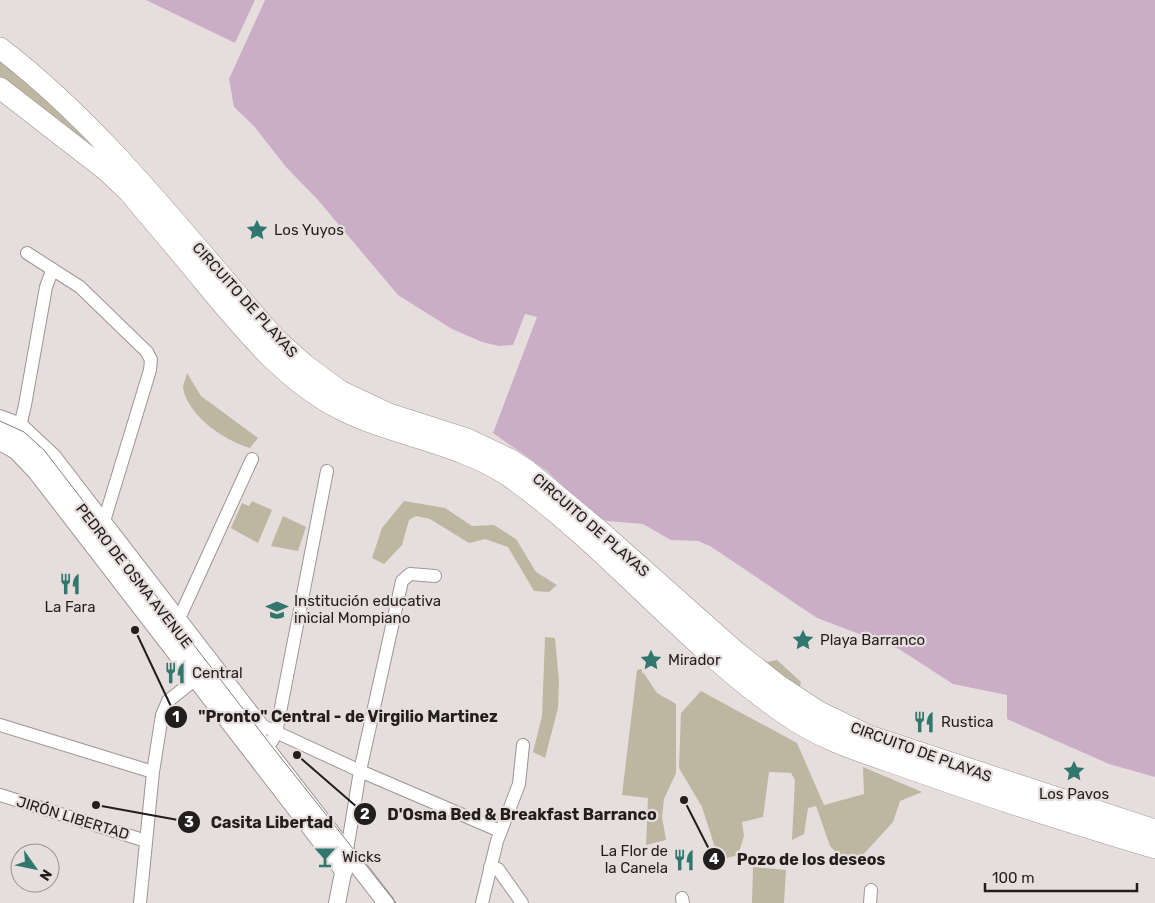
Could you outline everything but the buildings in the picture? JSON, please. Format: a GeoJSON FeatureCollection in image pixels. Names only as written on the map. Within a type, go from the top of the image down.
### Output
{"type":"FeatureCollection","features":[{"type":"Feature","properties":{"kind":"highway","name":"CIRCUITO DE PLAYAS"},"geometry":{"type":"LineString","coordinates":[[0,48],[69,109],[127,168],[277,340],[305,365],[340,391],[389,414],[467,439],[509,459],[528,471],[545,483],[735,651],[778,685],[819,712],[869,736],[1155,830]]}},
{"type":"Feature","properties":{"kind":"highway","name":"CIRCUITO DE PLAYAS"},"geometry":{"type":"LineString","coordinates":[[0,88],[107,171],[129,192],[263,350],[293,378],[339,408],[378,426],[473,458],[505,474],[551,508],[738,679],[787,716],[843,745],[946,781],[1155,848]]}},
{"type":"Feature","properties":{"kind":"main road","name":"PEDRO DE OSMA AVENUE"},"geometry":{"type":"LineString","coordinates":[[0,429],[12,437],[36,472],[95,529],[169,625],[201,675],[261,752],[344,872]]}},
{"type":"Feature","properties":{"kind":"main road","name":"PEDRO DE OSMA AVENUE"},"geometry":{"type":"LineString","coordinates":[[261,752],[347,850],[386,903]]}},
{"type":"Feature","properties":{"kind":"main road"},"geometry":{"type":"LineString","coordinates":[[337,903],[347,850]]}},
{"type":"Feature","properties":{"kind":"street"},"geometry":{"type":"LineString","coordinates":[[27,254],[52,272],[80,287],[147,352],[151,360],[150,370],[95,529]]}},
{"type":"Feature","properties":{"kind":"street"},"geometry":{"type":"LineString","coordinates":[[12,437],[46,287],[52,272]]}},
{"type":"Feature","properties":{"kind":"street"},"geometry":{"type":"LineString","coordinates":[[0,416],[12,437],[54,456],[95,529]]}},
{"type":"Feature","properties":{"kind":"street"},"geometry":{"type":"LineString","coordinates":[[252,459],[169,625],[257,720],[276,734],[500,831]]}},
{"type":"Feature","properties":{"kind":"street"},"geometry":{"type":"LineString","coordinates":[[261,752],[276,734],[327,471]]}},
{"type":"Feature","properties":{"kind":"street"},"geometry":{"type":"LineString","coordinates":[[347,850],[360,771],[402,581],[410,574],[435,576]]}},
{"type":"Feature","properties":{"kind":"street"},"geometry":{"type":"LineString","coordinates":[[140,903],[154,772],[165,705],[201,675]]}},
{"type":"Feature","properties":{"kind":"street"},"geometry":{"type":"LineString","coordinates":[[0,725],[154,772]]}},
{"type":"Feature","properties":{"kind":"street"},"geometry":{"type":"LineString","coordinates":[[482,903],[500,831],[519,784],[524,745]]}},
{"type":"Feature","properties":{"kind":"street","name":"JIRÓN LIBERTAD"},"geometry":{"type":"LineString","coordinates":[[0,795],[146,841]]}},
{"type":"Feature","properties":{"kind":"street"},"geometry":{"type":"LineString","coordinates":[[490,867],[498,869],[522,903]]}},
{"type":"Feature","properties":{"kind":"street"},"geometry":{"type":"LineString","coordinates":[[870,903],[871,890]]}},
{"type":"Feature","properties":{"kind":"shaded area"},"geometry":{"type":"Polygon","coordinates":[[[146,0],[255,0],[235,43],[146,0]]]}},
{"type":"Feature","properties":{"kind":"shaded area"},"geometry":{"type":"Polygon","coordinates":[[[265,0],[1155,0],[1155,777],[1109,764],[1007,719],[1007,695],[953,684],[899,649],[817,618],[710,546],[698,541],[671,540],[643,524],[607,521],[597,517],[547,471],[493,433],[537,317],[525,314],[513,345],[499,346],[482,342],[452,329],[398,295],[318,200],[286,167],[254,126],[234,107],[229,79],[265,0]]]}},
{"type":"Feature","properties":{"kind":"shaded area"},"geometry":{"type":"Polygon","coordinates":[[[0,59],[129,173],[0,80],[0,59]]]}},
{"type":"Feature","properties":{"kind":"shaded area"},"geometry":{"type":"Polygon","coordinates":[[[187,373],[201,396],[258,438],[250,448],[240,445],[219,433],[209,426],[192,408],[183,388],[187,373]]]}},
{"type":"Feature","properties":{"kind":"shaded area"},"geometry":{"type":"Polygon","coordinates":[[[252,501],[272,510],[258,543],[231,528],[242,503],[249,506],[252,501]]]}},
{"type":"Feature","properties":{"kind":"shaded area"},"geometry":{"type":"Polygon","coordinates":[[[404,501],[445,508],[472,526],[494,525],[516,539],[536,572],[557,585],[549,592],[534,591],[508,547],[485,539],[469,543],[430,519],[416,516],[409,520],[402,545],[384,564],[372,558],[382,528],[404,501]]]}},
{"type":"Feature","properties":{"kind":"shaded area"},"geometry":{"type":"Polygon","coordinates":[[[283,516],[306,527],[298,551],[271,546],[283,516]]]}},
{"type":"Feature","properties":{"kind":"shaded area"},"geometry":{"type":"Polygon","coordinates":[[[545,637],[555,638],[559,682],[558,708],[545,758],[533,752],[542,716],[545,637]]]}},
{"type":"Feature","properties":{"kind":"shaded area"},"geometry":{"type":"Polygon","coordinates":[[[729,637],[767,662],[777,660],[801,682],[800,686],[808,698],[729,637]]]}},
{"type":"Feature","properties":{"kind":"shaded area"},"geometry":{"type":"Polygon","coordinates":[[[641,669],[657,693],[676,704],[676,773],[664,799],[662,817],[666,840],[646,845],[648,798],[622,795],[637,670],[641,669]]]}},
{"type":"Feature","properties":{"kind":"shaded area"},"geometry":{"type":"Polygon","coordinates":[[[701,691],[797,743],[824,805],[864,794],[863,767],[922,792],[900,801],[893,822],[851,868],[830,846],[816,806],[808,808],[804,834],[792,840],[795,780],[791,773],[769,772],[763,817],[742,822],[744,836],[738,855],[719,860],[702,807],[679,768],[681,713],[701,691]]]}},
{"type":"Feature","properties":{"kind":"shaded area"},"geometry":{"type":"Polygon","coordinates":[[[753,867],[786,870],[784,903],[752,903],[753,867]]]}},
{"type":"Feature","properties":{"kind":"tram line"},"geometry":{"type":"LineString","coordinates":[[0,421],[24,432],[44,450],[270,744],[396,903]]}},
{"type":"Feature","properties":{"kind":"place","name":"Los Yuyos"},"geometry":{"type":"Point","coordinates":[257,230]}},
{"type":"Feature","properties":{"kind":"place","name":"La Fara"},"geometry":{"type":"Point","coordinates":[70,584]}},
{"type":"Feature","properties":{"kind":"place","name":"Institución educativa inicial Mompiano"},"geometry":{"type":"Point","coordinates":[277,610]}},
{"type":"Feature","properties":{"kind":"place","name":"\"Pronto\" Central - de Virgilio Martinez"},"geometry":{"type":"Point","coordinates":[135,630]}},
{"type":"Feature","properties":{"kind":"place","name":"Playa Barranco"},"geometry":{"type":"Point","coordinates":[803,640]}},
{"type":"Feature","properties":{"kind":"place","name":"Mirador"},"geometry":{"type":"Point","coordinates":[651,660]}},
{"type":"Feature","properties":{"kind":"place","name":"Central"},"geometry":{"type":"Point","coordinates":[175,673]}},
{"type":"Feature","properties":{"kind":"place","name":"Rustica"},"geometry":{"type":"Point","coordinates":[924,722]}},
{"type":"Feature","properties":{"kind":"place","name":"D'Osma Bed & Breakfast Barranco"},"geometry":{"type":"Point","coordinates":[297,755]}},
{"type":"Feature","properties":{"kind":"place","name":"Los Pavos"},"geometry":{"type":"Point","coordinates":[1074,771]}},
{"type":"Feature","properties":{"kind":"place","name":"Pozo de los deseos"},"geometry":{"type":"Point","coordinates":[684,800]}},
{"type":"Feature","properties":{"kind":"place","name":"Casita Libertad"},"geometry":{"type":"Point","coordinates":[96,805]}},
{"type":"Feature","properties":{"kind":"place","name":"Wicks"},"geometry":{"type":"Point","coordinates":[325,857]}},
{"type":"Feature","properties":{"kind":"place","name":"La Flor de la Canela"},"geometry":{"type":"Point","coordinates":[684,860]}}]}
